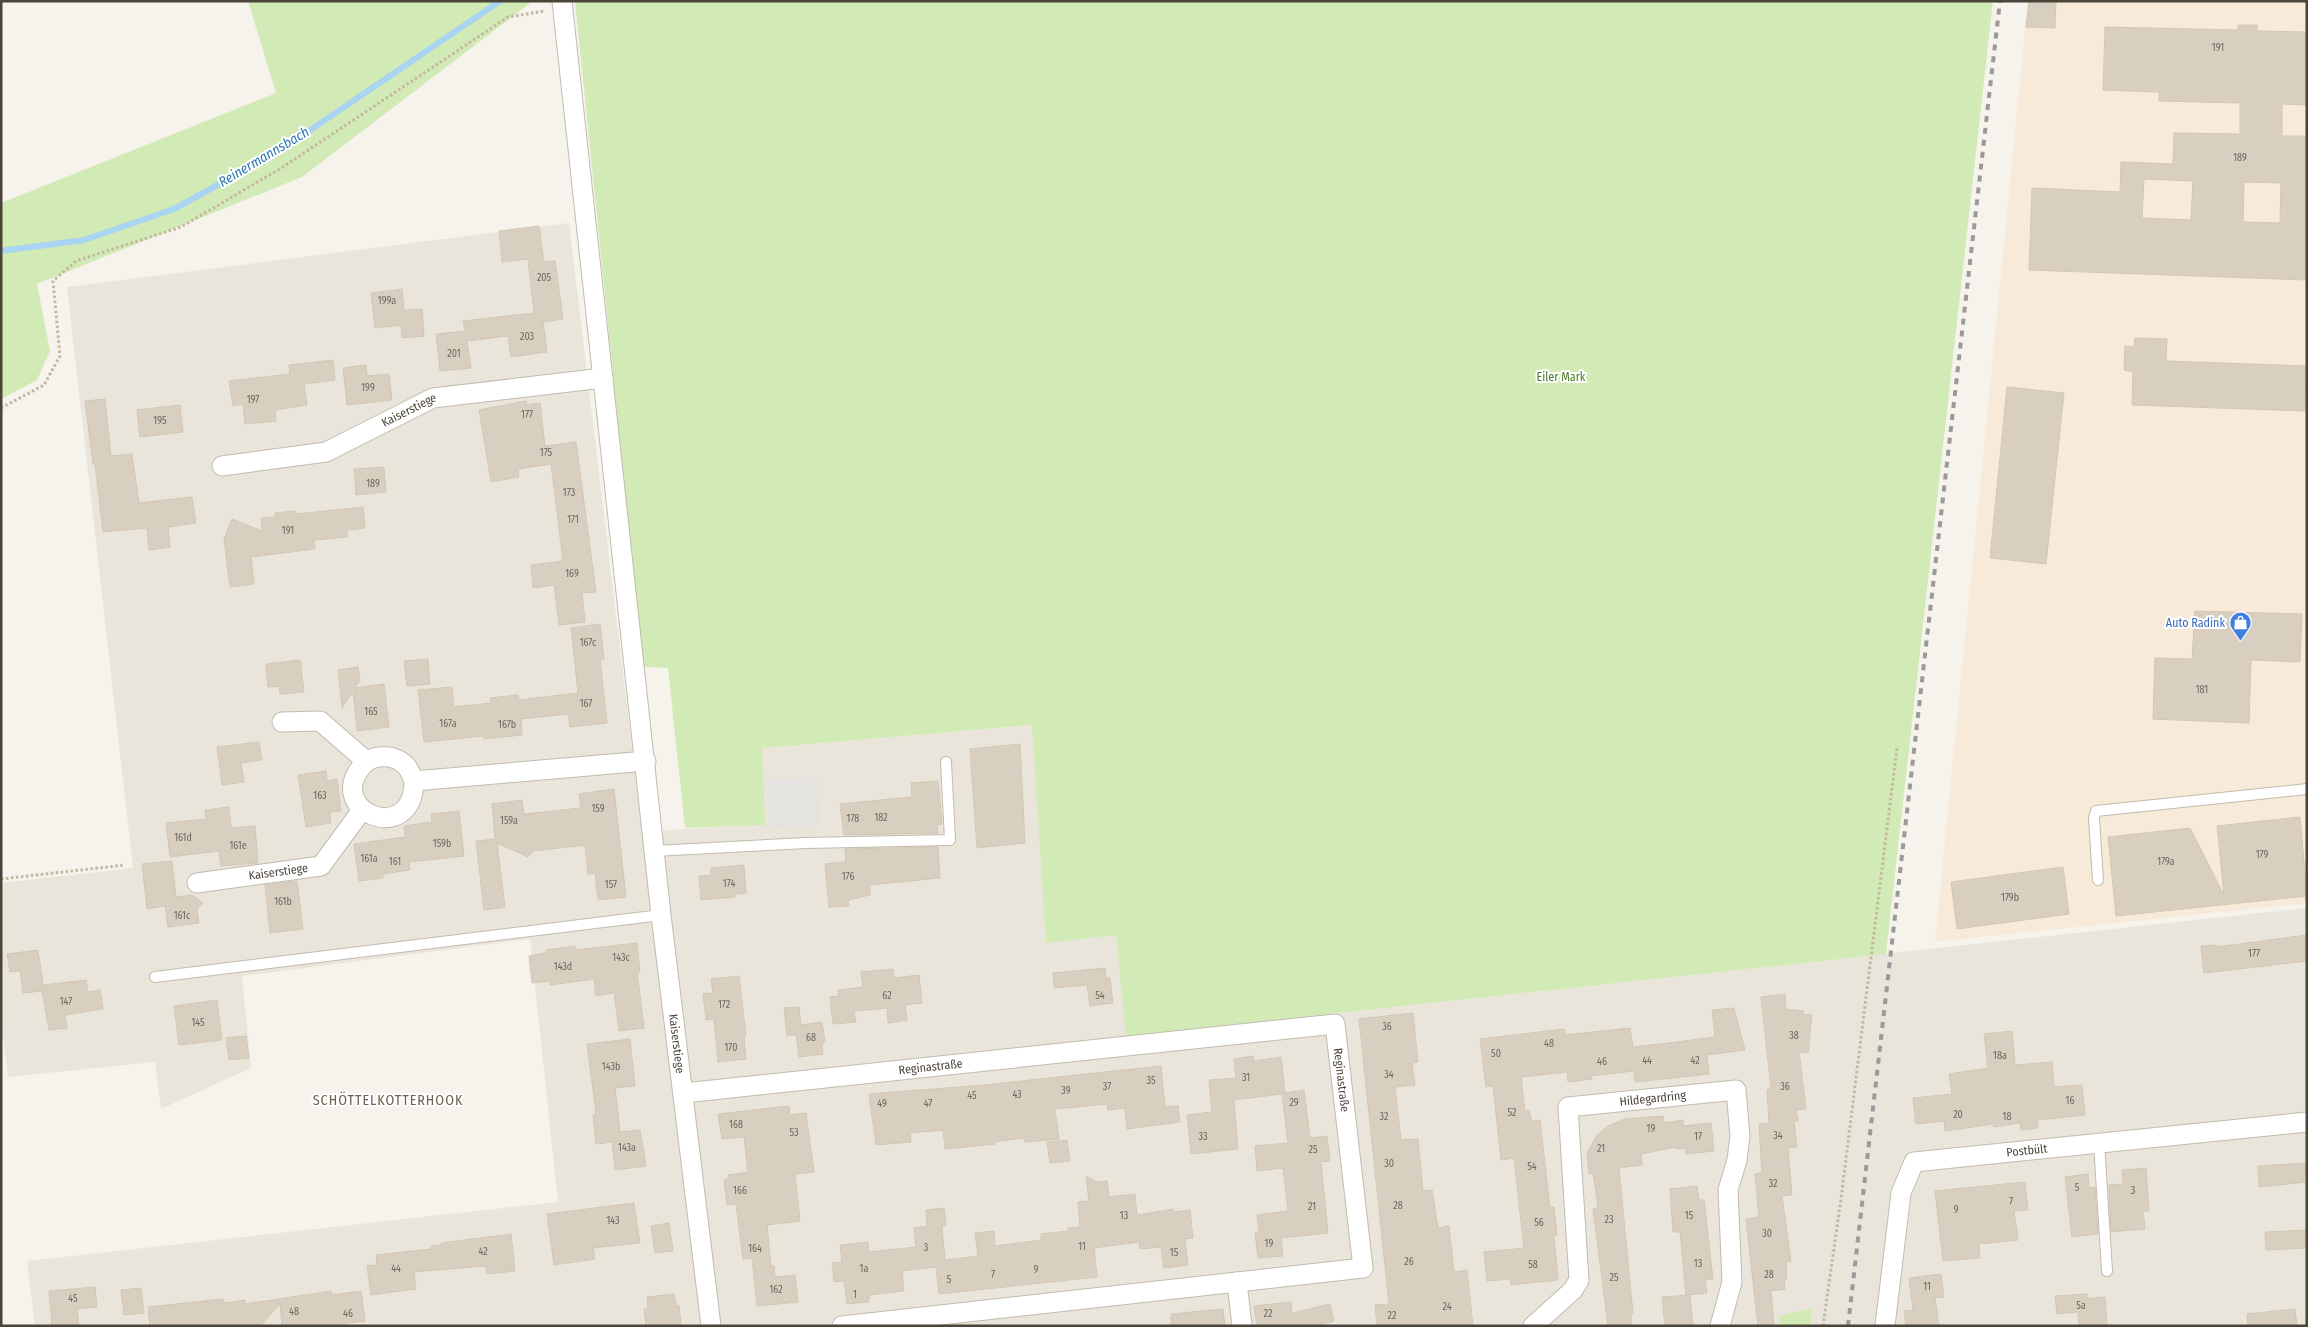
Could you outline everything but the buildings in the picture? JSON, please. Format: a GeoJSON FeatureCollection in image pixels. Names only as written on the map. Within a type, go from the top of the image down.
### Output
{"type":"FeatureCollection","features":[{"type":"Feature","properties":{"kind":"street","name":"Kaiserstiege"},"geometry":{"type":"LineString","coordinates":[[562,5],[646,761],[661,915],[711,1326]]}},
{"type":"Feature","properties":{"kind":"street","name":"Kaiserstiege"},"geometry":{"type":"LineString","coordinates":[[222,466],[326,452],[433,398],[603,378]]}},
{"type":"Feature","properties":{"kind":"street"},"geometry":{"type":"LineString","coordinates":[[282,722],[320,721],[366,761]]}},
{"type":"Feature","properties":{"kind":"street"},"geometry":{"type":"LineString","coordinates":[[378,756],[393,757],[406,766],[414,781],[414,794],[408,807],[396,816],[378,817],[362,810],[355,801],[352,789],[355,774],[366,761],[378,756]]}},
{"type":"Feature","properties":{"kind":"street"},"geometry":{"type":"LineString","coordinates":[[414,781],[646,761]]}},
{"type":"Feature","properties":{"kind":"street","name":"Kaiserstiege"},"geometry":{"type":"LineString","coordinates":[[198,882],[321,866],[362,810]]}},
{"type":"Feature","properties":{"kind":"street","name":"Reginastraße"},"geometry":{"type":"LineString","coordinates":[[684,1093],[1335,1024],[1363,1268],[842,1326]]}},
{"type":"Feature","properties":{"kind":"street","name":"Hildegardring"},"geometry":{"type":"LineString","coordinates":[[1533,1326],[1573,1290],[1579,1280],[1568,1107],[1736,1090],[1740,1136],[1737,1160],[1728,1190],[1732,1282],[1720,1326]]}},
{"type":"Feature","properties":{"kind":"street","name":"Postbült"},"geometry":{"type":"LineString","coordinates":[[1885,1326],[1901,1193],[1914,1162],[2307,1122]]}},
{"type":"Feature","properties":{"kind":"street"},"geometry":{"type":"LineString","coordinates":[[1237,1282],[1242,1326]]}},
{"type":"Feature","properties":{"kind":"lane"},"geometry":{"type":"LineString","coordinates":[[654,851],[806,843],[950,840],[946,762]]}},
{"type":"Feature","properties":{"kind":"lane"},"geometry":{"type":"LineString","coordinates":[[2098,880],[2094,818],[2096,811],[2307,789]]}},
{"type":"Feature","properties":{"kind":"lane"},"geometry":{"type":"LineString","coordinates":[[156,977],[661,915]]}},
{"type":"Feature","properties":{"kind":"lane"},"geometry":{"type":"LineString","coordinates":[[2099,1144],[2107,1271]]}},
{"type":"Feature","properties":{"kind":"path"},"geometry":{"type":"LineString","coordinates":[[1,408],[44,385],[60,356],[53,281],[76,261],[181,227],[283,166],[508,18],[562,5]]}},
{"type":"Feature","properties":{"kind":"path"},"geometry":{"type":"LineString","coordinates":[[1824,1326],[1897,748]]}},
{"type":"Feature","properties":{"kind":"path"},"geometry":{"type":"LineString","coordinates":[[1,879],[125,865]]}},
{"type":"Feature","properties":{"kind":"shaded area"},"geometry":{"type":"Polygon","coordinates":[[[2028,1],[2307,1],[2307,903],[1935,942],[2028,1]]]}},
{"type":"Feature","properties":{"kind":"shaded area"},"geometry":{"type":"Polygon","coordinates":[[[569,223],[642,832],[764,824],[761,748],[1033,725],[1046,942],[1116,935],[1127,1036],[2307,908],[2307,1326],[35,1326],[27,1261],[558,1202],[530,939],[242,976],[251,1068],[161,1109],[155,1062],[8,1077],[1,1019],[1,883],[133,868],[67,287],[569,223]]]}},
{"type":"Feature","properties":{"kind":"shaded area"},"geometry":{"type":"Polygon","coordinates":[[[818,777],[820,826],[769,828],[767,779],[818,777]]]}},
{"type":"Feature","properties":{"kind":"green space"},"geometry":{"type":"Polygon","coordinates":[[[248,1],[533,1],[302,177],[37,284],[50,351],[37,380],[1,399],[1,203],[276,93],[248,1]]]}},
{"type":"Feature","properties":{"kind":"green space","name":"Eiler Mark"},"geometry":{"type":"Polygon","coordinates":[[[575,1],[1993,1],[1886,954],[1126,1036],[1116,935],[1046,943],[1032,725],[762,748],[765,825],[685,828],[668,668],[643,667],[575,1]]]}},
{"type":"Feature","properties":{"kind":"green space"},"geometry":{"type":"Polygon","coordinates":[[[1812,1308],[1810,1326],[1779,1326],[1779,1316],[1812,1308]]]}},
{"type":"Feature","properties":{"kind":"waterway","name":"Reinermannsbach"},"geometry":{"type":"LineString","coordinates":[[1,251],[84,240],[174,209],[281,150],[500,1]]}},
{"type":"Feature","properties":{"kind":"railway"},"geometry":{"type":"LineString","coordinates":[[1848,1326],[2000,1]]}},
{"type":"Feature","properties":{"kind":"place","name":"Auto Radink"},"geometry":{"type":"Point","coordinates":[2241,642]}},
{"type":"Feature","properties":{"kind":"district","name":"SCHÖTTELKOTTERHOOK"},"geometry":{"type":"Point","coordinates":[388,1100]}}]}
